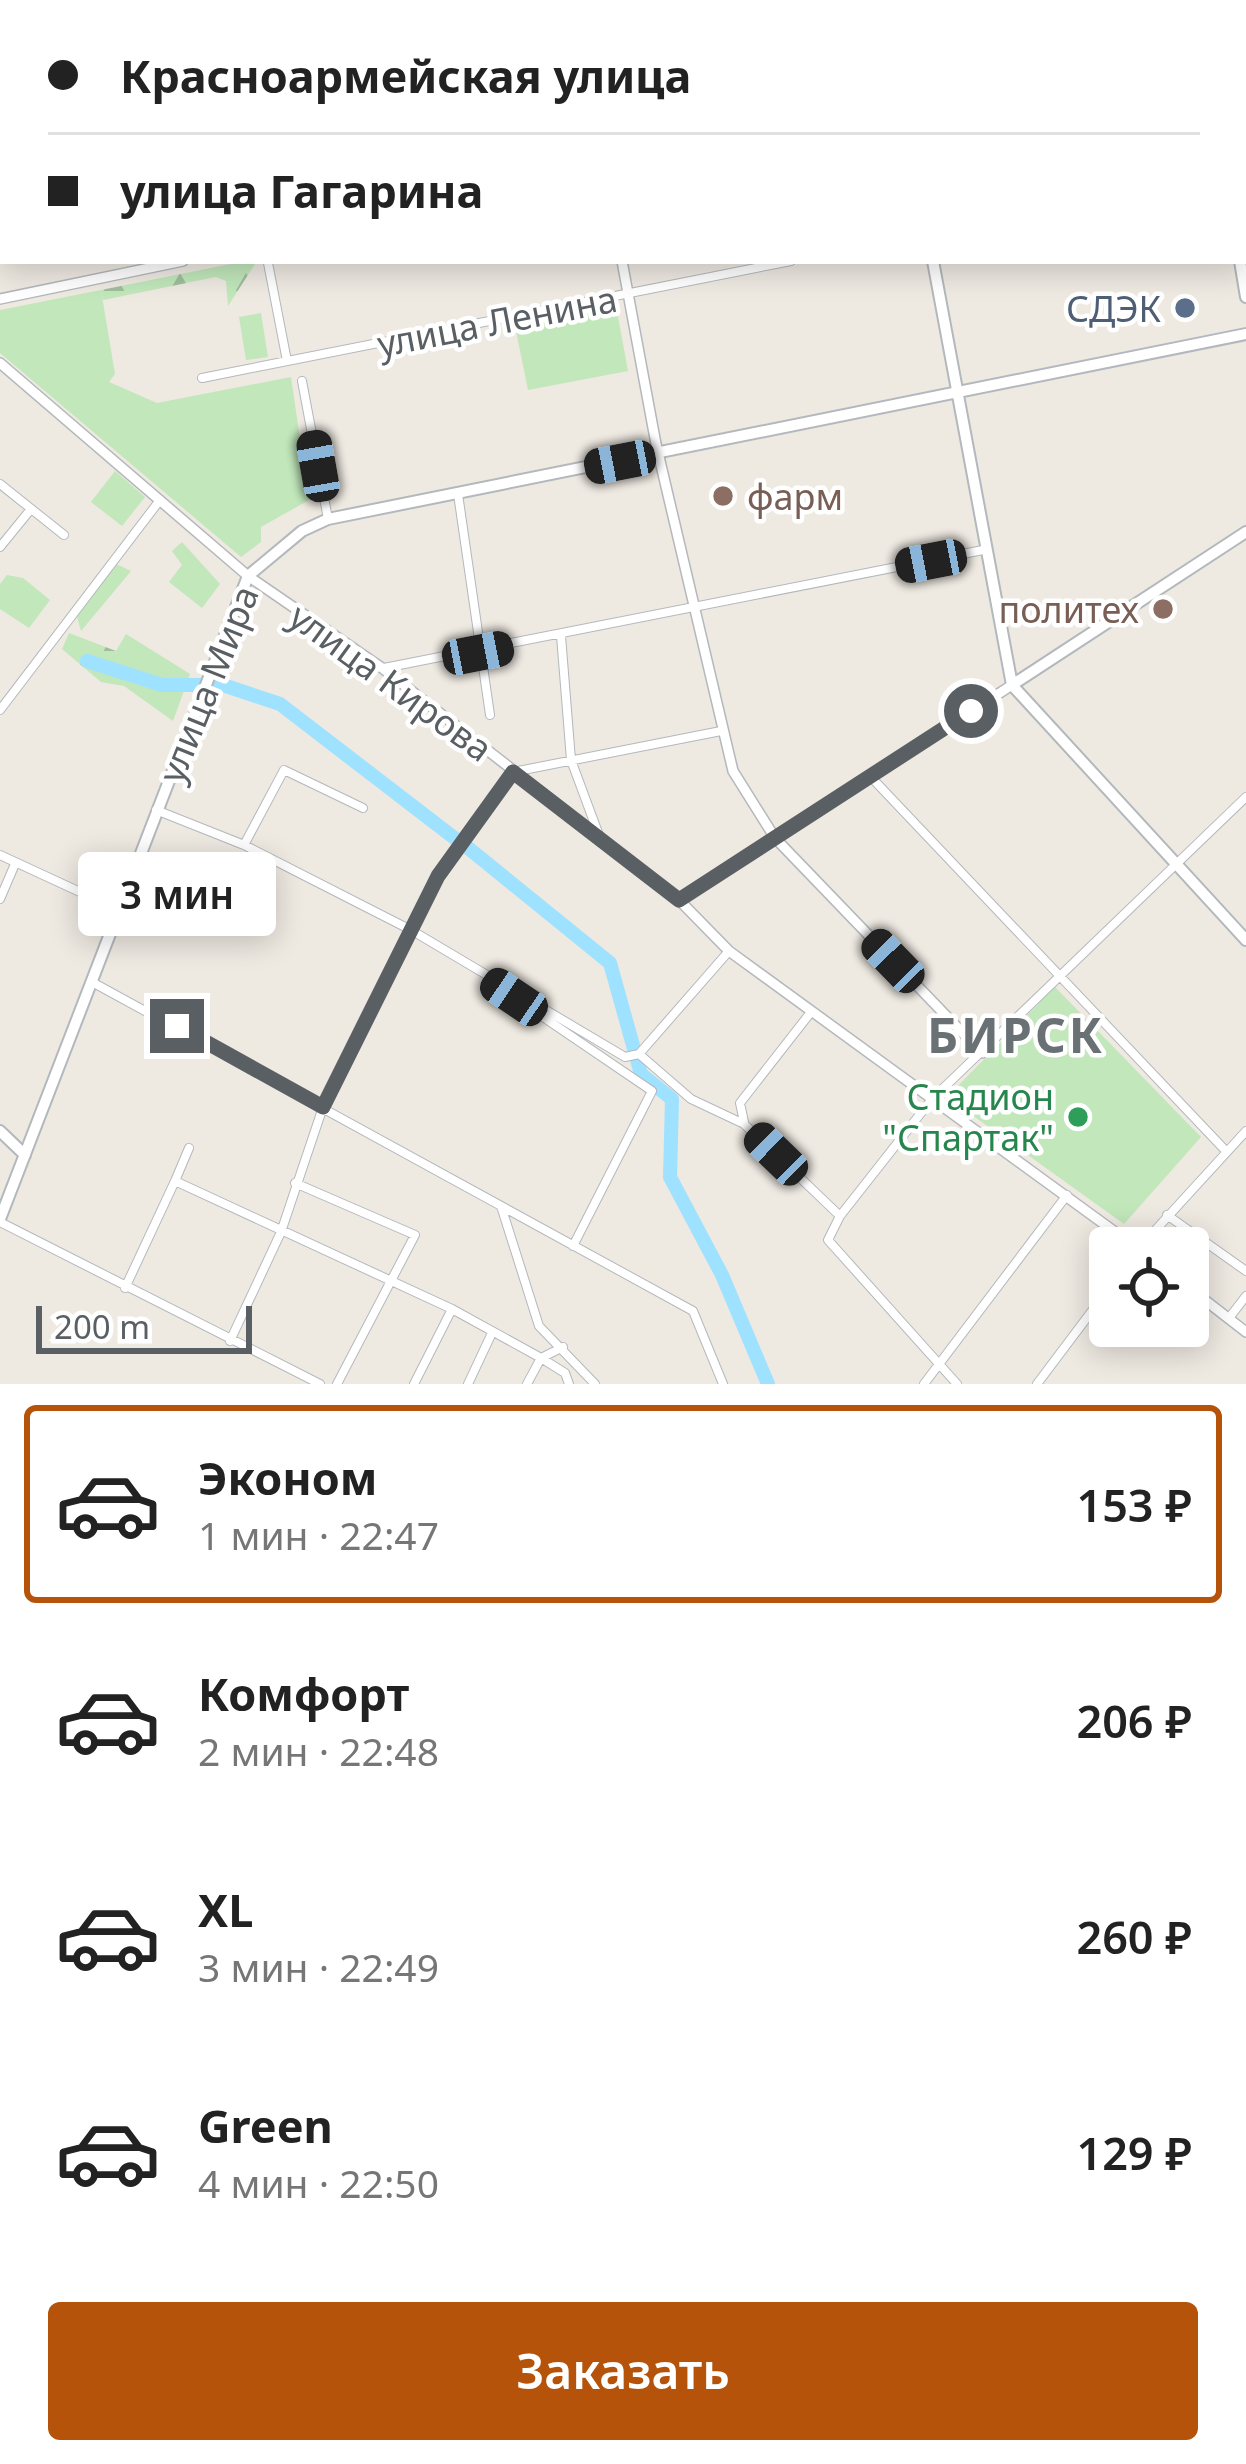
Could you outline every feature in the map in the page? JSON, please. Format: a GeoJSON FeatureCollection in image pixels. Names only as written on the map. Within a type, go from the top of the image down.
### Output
{"type":"FeatureCollection","features":[{"type":"Feature","properties":{"kind":"main road"},"geometry":{"type":"LineString","coordinates":[[934,264],[982,550],[1012,685],[1246,940]]}},
{"type":"Feature","properties":{"kind":"main road"},"geometry":{"type":"LineString","coordinates":[[1240,264],[1246,297]]}},
{"type":"Feature","properties":{"kind":"main road","name":"улица Мира"},"geometry":{"type":"LineString","coordinates":[[0,1221],[248,576],[302,531],[328,519],[957,396],[1246,334]]}},
{"type":"Feature","properties":{"kind":"main road"},"geometry":{"type":"LineString","coordinates":[[1012,685],[1246,532]]}},
{"type":"Feature","properties":{"kind":"main road"},"geometry":{"type":"LineString","coordinates":[[0,1130],[25,1155]]}},
{"type":"Feature","properties":{"kind":"street"},"geometry":{"type":"LineString","coordinates":[[0,299],[169,264]]}},
{"type":"Feature","properties":{"kind":"street"},"geometry":{"type":"LineString","coordinates":[[268,264],[286,362]]}},
{"type":"Feature","properties":{"kind":"street"},"geometry":{"type":"LineString","coordinates":[[622,264],[660,454],[733,771],[775,838],[982,1053]]}},
{"type":"Feature","properties":{"kind":"street","name":"улица Ленина"},"geometry":{"type":"LineString","coordinates":[[202,378],[777,264]]}},
{"type":"Feature","properties":{"kind":"street","name":"улица Кирова"},"geometry":{"type":"LineString","coordinates":[[0,363],[248,576],[382,668],[679,900],[729,951],[1110,1227]]}},
{"type":"Feature","properties":{"kind":"street"},"geometry":{"type":"LineString","coordinates":[[302,381],[328,519]]}},
{"type":"Feature","properties":{"kind":"street"},"geometry":{"type":"LineString","coordinates":[[0,484],[64,535]]}},
{"type":"Feature","properties":{"kind":"street"},"geometry":{"type":"LineString","coordinates":[[458,494],[490,715]]}},
{"type":"Feature","properties":{"kind":"street"},"geometry":{"type":"LineString","coordinates":[[0,710],[160,500]]}},
{"type":"Feature","properties":{"kind":"street"},"geometry":{"type":"LineString","coordinates":[[0,547],[31,509]]}},
{"type":"Feature","properties":{"kind":"street"},"geometry":{"type":"LineString","coordinates":[[382,668],[561,637],[982,550]]}},
{"type":"Feature","properties":{"kind":"street"},"geometry":{"type":"LineString","coordinates":[[561,637],[571,760],[600,838]]}},
{"type":"Feature","properties":{"kind":"street"},"geometry":{"type":"LineString","coordinates":[[679,900],[1012,685]]}},
{"type":"Feature","properties":{"kind":"street"},"geometry":{"type":"LineString","coordinates":[[230,1341],[281,1232],[323,1107],[411,930],[438,876],[513,772],[721,730]]}},
{"type":"Feature","properties":{"kind":"street"},"geometry":{"type":"LineString","coordinates":[[244,845],[284,770],[363,808]]}},
{"type":"Feature","properties":{"kind":"street"},"geometry":{"type":"LineString","coordinates":[[869,776],[1224,1149]]}},
{"type":"Feature","properties":{"kind":"street"},"geometry":{"type":"LineString","coordinates":[[957,1384],[828,1240],[840,1216],[932,1099],[1246,797]]}},
{"type":"Feature","properties":{"kind":"street"},"geometry":{"type":"LineString","coordinates":[[156,810],[244,845],[411,930],[652,1090],[573,1246]]}},
{"type":"Feature","properties":{"kind":"street"},"geometry":{"type":"LineString","coordinates":[[0,855],[119,910]]}},
{"type":"Feature","properties":{"kind":"street"},"geometry":{"type":"LineString","coordinates":[[0,899],[15,864]]}},
{"type":"Feature","properties":{"kind":"street"},"geometry":{"type":"LineString","coordinates":[[479,974],[515,988],[625,1057],[639,1054],[729,951]]}},
{"type":"Feature","properties":{"kind":"street"},"geometry":{"type":"LineString","coordinates":[[92,982],[693,1311],[723,1384]]}},
{"type":"Feature","properties":{"kind":"street"},"geometry":{"type":"LineString","coordinates":[[745,1124],[740,1103],[811,1012]]}},
{"type":"Feature","properties":{"kind":"street"},"geometry":{"type":"LineString","coordinates":[[639,1054],[691,1099],[745,1124],[840,1216]]}},
{"type":"Feature","properties":{"kind":"street"},"geometry":{"type":"LineString","coordinates":[[1156,1227],[1224,1149],[1246,1131]]}},
{"type":"Feature","properties":{"kind":"street"},"geometry":{"type":"LineString","coordinates":[[125,1288],[189,1148]]}},
{"type":"Feature","properties":{"kind":"street"},"geometry":{"type":"LineString","coordinates":[[176,1181],[452,1309],[565,1372],[569,1384]]}},
{"type":"Feature","properties":{"kind":"street"},"geometry":{"type":"LineString","coordinates":[[295,1183],[415,1235],[338,1384]]}},
{"type":"Feature","properties":{"kind":"street"},"geometry":{"type":"LineString","coordinates":[[924,1384],[1067,1194]]}},
{"type":"Feature","properties":{"kind":"street"},"geometry":{"type":"LineString","coordinates":[[501,1204],[539,1326],[595,1384]]}},
{"type":"Feature","properties":{"kind":"street"},"geometry":{"type":"LineString","coordinates":[[1167,1215],[1246,1271]]}},
{"type":"Feature","properties":{"kind":"street"},"geometry":{"type":"LineString","coordinates":[[0,1221],[320,1384]]}},
{"type":"Feature","properties":{"kind":"street"},"geometry":{"type":"LineString","coordinates":[[1229,1318],[1246,1296]]}},
{"type":"Feature","properties":{"kind":"street"},"geometry":{"type":"LineString","coordinates":[[1209,1303],[1246,1332]]}},
{"type":"Feature","properties":{"kind":"street"},"geometry":{"type":"LineString","coordinates":[[414,1384],[452,1309]]}},
{"type":"Feature","properties":{"kind":"street"},"geometry":{"type":"LineString","coordinates":[[1037,1384],[1089,1315]]}},
{"type":"Feature","properties":{"kind":"street"},"geometry":{"type":"LineString","coordinates":[[468,1384],[491,1334]]}},
{"type":"Feature","properties":{"kind":"street"},"geometry":{"type":"LineString","coordinates":[[527,1384],[542,1358],[563,1347]]}},
{"type":"Feature","properties":{"kind":"green space"},"geometry":{"type":"Polygon","coordinates":[[[230,264],[255,264],[228,306],[226,281],[216,277],[103,300],[101,290],[230,264]]]}},
{"type":"Feature","properties":{"kind":"green space"},"geometry":{"type":"Polygon","coordinates":[[[101,290],[115,374],[109,382],[157,403],[291,377],[309,500],[261,527],[261,542],[241,557],[0,353],[0,310],[101,290]]]}},
{"type":"Feature","properties":{"kind":"green space"},"geometry":{"type":"Polygon","coordinates":[[[616,306],[628,371],[528,390],[515,326],[616,306]]]}},
{"type":"Feature","properties":{"kind":"green space"},"geometry":{"type":"Polygon","coordinates":[[[261,313],[268,357],[246,360],[239,317],[261,313]]]}},
{"type":"Feature","properties":{"kind":"green space"},"geometry":{"type":"Polygon","coordinates":[[[115,471],[145,497],[122,526],[91,502],[115,471]]]}},
{"type":"Feature","properties":{"kind":"green space"},"geometry":{"type":"Polygon","coordinates":[[[182,542],[220,584],[202,608],[169,582],[182,565],[172,551],[182,542]]]}},
{"type":"Feature","properties":{"kind":"green space"},"geometry":{"type":"Polygon","coordinates":[[[116,564],[131,571],[81,631],[77,617],[116,564]]]}},
{"type":"Feature","properties":{"kind":"green space"},"geometry":{"type":"Polygon","coordinates":[[[7,575],[23,578],[50,600],[29,628],[0,609],[0,584],[7,575]]]}},
{"type":"Feature","properties":{"kind":"green space"},"geometry":{"type":"Polygon","coordinates":[[[69,633],[116,651],[124,686],[101,682],[62,649],[69,633]]]}},
{"type":"Feature","properties":{"kind":"green space"},"geometry":{"type":"Polygon","coordinates":[[[126,634],[190,674],[173,721],[124,686],[116,651],[126,634]]]}},
{"type":"Feature","properties":{"kind":"green space","name":"Стадион \"Спартак\""},"geometry":{"type":"Polygon","coordinates":[[[1055,987],[1201,1137],[1124,1224],[947,1097],[1055,987]]]}},
{"type":"Feature","properties":{"kind":"waterway"},"geometry":{"type":"LineString","coordinates":[[87,661],[162,685],[223,685],[280,704],[457,840]]}},
{"type":"Feature","properties":{"kind":"waterway"},"geometry":{"type":"LineString","coordinates":[[467,847],[610,963],[641,1074],[672,1099],[670,1177],[722,1275],[768,1384]]}},
{"type":"Feature","properties":{"kind":"place","name":"СДЭК"},"geometry":{"type":"Point","coordinates":[1185,308]}},
{"type":"Feature","properties":{"kind":"place","name":"фарм"},"geometry":{"type":"Point","coordinates":[723,496]}},
{"type":"Feature","properties":{"kind":"place","name":"политех"},"geometry":{"type":"Point","coordinates":[1163,609]}},
{"type":"Feature","properties":{"kind":"place","name":"Стадион \"Спартак\""},"geometry":{"type":"Point","coordinates":[1078,1117]}},
{"type":"Feature","properties":{"kind":"district","name":"БИРСК"},"geometry":{"type":"Point","coordinates":[1016,1034]}},
{"type":"Feature","properties":{"kind":"route"},"geometry":{"type":"LineString","coordinates":[[177,1026],[323,1107],[438,876],[513,772],[679,900],[971,711]]}}]}
